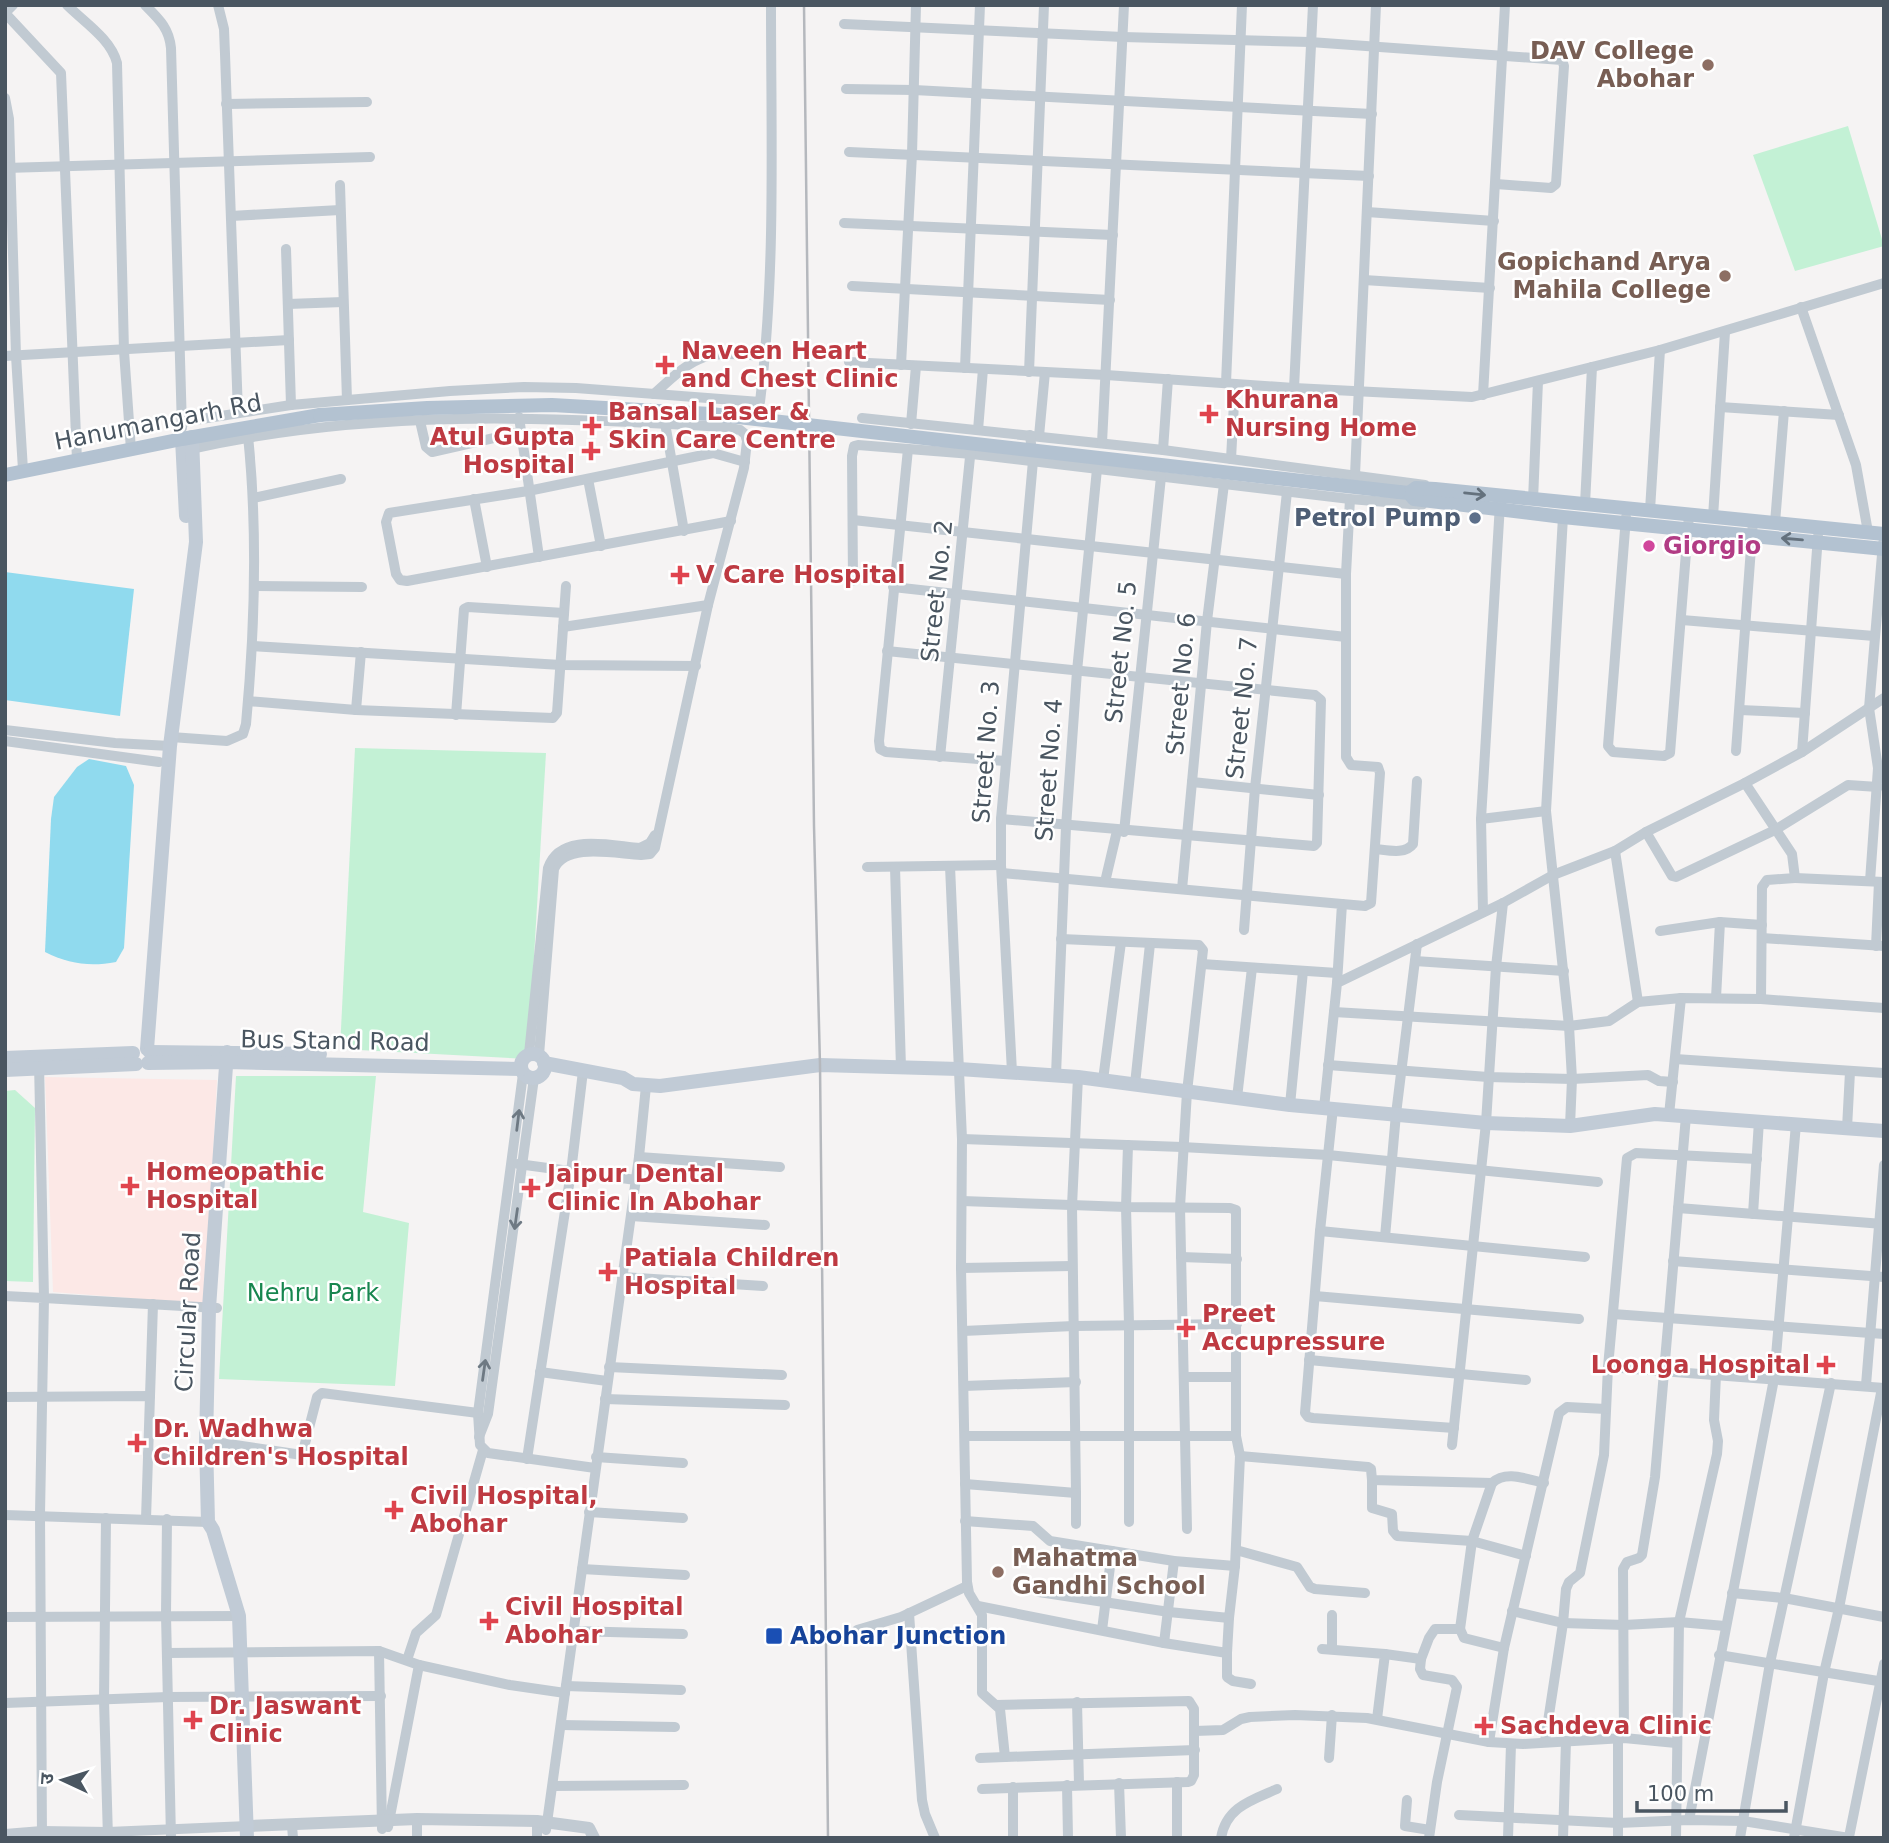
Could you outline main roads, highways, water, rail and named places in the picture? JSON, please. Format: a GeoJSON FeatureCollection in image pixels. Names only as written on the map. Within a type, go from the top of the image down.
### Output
{"type":"FeatureCollection","features":[{"type":"Feature","properties":{"kind":"main road","name":"Hanumangarh Rd"},"geometry":{"type":"LineString","coordinates":[[5,475],[131,450],[188,444],[320,415],[428,408],[552,405],[711,414],[1404,493],[1416,488],[1435,496],[1500,503]]}},
{"type":"Feature","properties":{"kind":"main road"},"geometry":{"type":"LineString","coordinates":[[142,1055],[184,571],[188,444]]}},
{"type":"Feature","properties":{"kind":"main road"},"geometry":{"type":"LineString","coordinates":[[1500,503],[1533,500],[1586,504],[1626,515],[1650,510],[1688,522],[1713,517],[1753,528],[1774,523],[1818,534],[1868,533],[1883,542]]}},
{"type":"Feature","properties":{"kind":"main road"},"geometry":{"type":"LineString","coordinates":[[1500,503],[1563,517],[1626,515],[1883,542]]}},
{"type":"Feature","properties":{"kind":"main road"},"geometry":{"type":"LineString","coordinates":[[142,1055],[159,762],[167,743]]}},
{"type":"Feature","properties":{"kind":"main road","name":"Bus Stand Road"},"geometry":{"type":"LineString","coordinates":[[5,1070],[39,1062],[142,1055],[231,1057],[532,1066],[583,1075],[622,1087],[678,1085],[820,1065],[959,1069],[1078,1077],[1290,1105],[1486,1123],[1570,1126],[1643,1115],[1669,1115],[1884,1131]]}},
{"type":"Feature","properties":{"kind":"main road","name":"Circular Road"},"geometry":{"type":"LineString","coordinates":[[231,1057],[213,1308],[216,1521],[211,1526],[239,1616],[248,1833]]}},
{"type":"Feature","properties":{"kind":"main road","name":"Bus Stand Road"},"geometry":{"type":"LineString","coordinates":[[5,1058],[39,1062]]}},
{"type":"Feature","properties":{"kind":"water"},"geometry":{"type":"Polygon","coordinates":[[[5,572],[134,589],[120,716],[5,700],[5,572]]]}},
{"type":"Feature","properties":{"kind":"water"},"geometry":{"type":"Polygon","coordinates":[[[89,759],[126,766],[134,785],[124,948],[116,962],[97,964],[71,962],[45,952],[54,797],[77,767],[89,759]]]}},
{"type":"Feature","properties":{"kind":"railway"},"geometry":{"type":"LineString","coordinates":[[804,5],[814,826],[820,1065],[828,1838]]}},
{"type":"Feature","properties":{"kind":"place","name":"DAV College Abohar"},"geometry":{"type":"Point","coordinates":[1708,65]}},
{"type":"Feature","properties":{"kind":"place","name":"Gopichand Arya Mahila College"},"geometry":{"type":"Point","coordinates":[1725,276]}},
{"type":"Feature","properties":{"kind":"place","name":"Naveen Heart and Chest Clinic"},"geometry":{"type":"Point","coordinates":[665,365]}},
{"type":"Feature","properties":{"kind":"place","name":"Khurana Nursing Home"},"geometry":{"type":"Point","coordinates":[1209,414]}},
{"type":"Feature","properties":{"kind":"place","name":"Bansal Laser & Skin Care Centre"},"geometry":{"type":"Point","coordinates":[592,426]}},
{"type":"Feature","properties":{"kind":"place","name":"Atul Gupta Hospital"},"geometry":{"type":"Point","coordinates":[591,451]}},
{"type":"Feature","properties":{"kind":"place","name":"Petrol Pump"},"geometry":{"type":"Point","coordinates":[1475,518]}},
{"type":"Feature","properties":{"kind":"place","name":"Giorgio"},"geometry":{"type":"Point","coordinates":[1649,546]}},
{"type":"Feature","properties":{"kind":"place","name":"V Care Hospital"},"geometry":{"type":"Point","coordinates":[680,575]}},
{"type":"Feature","properties":{"kind":"place","name":"Homeopathic Hospital"},"geometry":{"type":"Point","coordinates":[130,1186]}},
{"type":"Feature","properties":{"kind":"place","name":"Jaipur Dental Clinic In Abohar"},"geometry":{"type":"Point","coordinates":[531,1188]}},
{"type":"Feature","properties":{"kind":"place","name":"Patiala Children Hospital"},"geometry":{"type":"Point","coordinates":[608,1272]}},
{"type":"Feature","properties":{"kind":"place","name":"Preet Accupressure"},"geometry":{"type":"Point","coordinates":[1186,1328]}},
{"type":"Feature","properties":{"kind":"place","name":"Loonga Hospital"},"geometry":{"type":"Point","coordinates":[1826,1365]}},
{"type":"Feature","properties":{"kind":"place","name":"Dr. Wadhwa Children's Hospital"},"geometry":{"type":"Point","coordinates":[137,1443]}},
{"type":"Feature","properties":{"kind":"place","name":"Civil Hospital, Abohar"},"geometry":{"type":"Point","coordinates":[394,1510]}},
{"type":"Feature","properties":{"kind":"place","name":"Mahatma Gandhi School"},"geometry":{"type":"Point","coordinates":[998,1572]}},
{"type":"Feature","properties":{"kind":"place","name":"Civil Hospital Abohar"},"geometry":{"type":"Point","coordinates":[489,1621]}},
{"type":"Feature","properties":{"kind":"place","name":"Abohar Junction"},"geometry":{"type":"Point","coordinates":[774,1636]}},
{"type":"Feature","properties":{"kind":"place","name":"Dr. Jaswant Clinic"},"geometry":{"type":"Point","coordinates":[193,1720]}},
{"type":"Feature","properties":{"kind":"place","name":"Sachdeva Clinic"},"geometry":{"type":"Point","coordinates":[1484,1726]}},
{"type":"Feature","properties":{"kind":"park label","name":"Nehru Park"},"geometry":{"type":"Point","coordinates":[313,1293]}}]}
